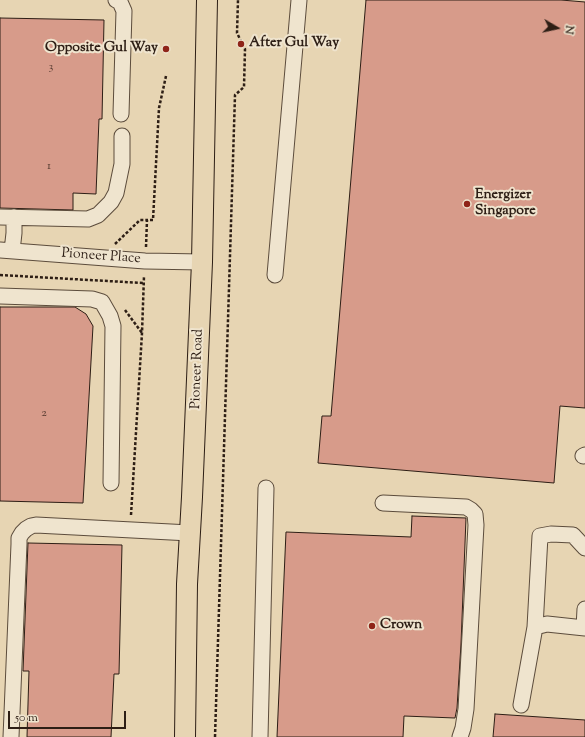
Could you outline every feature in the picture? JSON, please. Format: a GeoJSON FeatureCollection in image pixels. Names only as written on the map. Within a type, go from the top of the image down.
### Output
{"type":"FeatureCollection","features":[{"type":"Feature","properties":{"kind":"main road","name":"Pioneer Road"},"geometry":{"type":"LineString","coordinates":[[185,737],[188,584],[202,262],[208,0]]}},
{"type":"Feature","properties":{"kind":"street"},"geometry":{"type":"LineString","coordinates":[[116,0],[120,2],[124,11],[121,114]]}},
{"type":"Feature","properties":{"kind":"street"},"geometry":{"type":"LineString","coordinates":[[275,275],[299,0]]}},
{"type":"Feature","properties":{"kind":"street"},"geometry":{"type":"LineString","coordinates":[[6,250],[14,233],[7,217],[88,219],[98,215],[111,202],[116,193],[122,164],[122,136]]}},
{"type":"Feature","properties":{"kind":"street","name":"Pioneer Place"},"geometry":{"type":"LineString","coordinates":[[6,250],[145,261],[202,262]]}},
{"type":"Feature","properties":{"kind":"street"},"geometry":{"type":"LineString","coordinates":[[0,296],[92,298],[102,302],[110,316],[113,326],[111,483]]}},
{"type":"Feature","properties":{"kind":"street"},"geometry":{"type":"LineString","coordinates":[[260,737],[266,488]]}},
{"type":"Feature","properties":{"kind":"street"},"geometry":{"type":"LineString","coordinates":[[384,503],[466,507],[475,514],[476,525],[466,708],[460,737]]}},
{"type":"Feature","properties":{"kind":"street"},"geometry":{"type":"LineString","coordinates":[[11,737],[19,544],[22,533],[31,526],[36,525],[190,533]]}},
{"type":"Feature","properties":{"kind":"street"},"geometry":{"type":"LineString","coordinates":[[521,705],[535,627],[540,536],[551,534],[573,535],[585,548]]}},
{"type":"Feature","properties":{"kind":"street"},"geometry":{"type":"LineString","coordinates":[[535,627],[547,624],[584,628],[585,609]]}},
{"type":"Feature","properties":{"kind":"path"},"geometry":{"type":"LineString","coordinates":[[215,737],[235,95],[244,87],[245,50],[236,33],[238,0]]}},
{"type":"Feature","properties":{"kind":"path"},"geometry":{"type":"LineString","coordinates":[[111,248],[140,220],[153,220],[159,108],[166,76]]}},
{"type":"Feature","properties":{"kind":"path"},"geometry":{"type":"LineString","coordinates":[[131,529],[142,341],[147,220]]}},
{"type":"Feature","properties":{"kind":"path"},"geometry":{"type":"LineString","coordinates":[[0,275],[144,283]]}},
{"type":"Feature","properties":{"kind":"building","name":"Energizer Singapore"},"geometry":{"type":"Polygon","coordinates":[[[366,0],[561,0],[585,2],[585,408],[560,406],[554,483],[318,463],[322,416],[331,416],[366,0]]]}},
{"type":"Feature","properties":{"kind":"building"},"geometry":{"type":"Polygon","coordinates":[[[0,18],[104,20],[102,119],[99,119],[96,194],[73,193],[73,210],[0,208],[0,18]]]}},
{"type":"Feature","properties":{"kind":"building"},"geometry":{"type":"Polygon","coordinates":[[[0,307],[75,307],[86,314],[93,326],[83,503],[0,501],[0,307]]]}},
{"type":"Feature","properties":{"kind":"building","name":"Crown"},"geometry":{"type":"Polygon","coordinates":[[[412,516],[466,518],[461,644],[455,718],[404,716],[403,737],[277,737],[286,532],[411,537],[412,516]]]}},
{"type":"Feature","properties":{"kind":"building"},"geometry":{"type":"Polygon","coordinates":[[[28,543],[122,545],[119,674],[114,674],[111,737],[27,737],[29,671],[23,671],[28,543]]]}},
{"type":"Feature","properties":{"kind":"building"},"geometry":{"type":"Polygon","coordinates":[[[495,714],[585,720],[585,737],[493,737],[495,714]]]}},
{"type":"Feature","properties":{"kind":"place","name":"After Gul Way"},"geometry":{"type":"Point","coordinates":[241,44]}},
{"type":"Feature","properties":{"kind":"place","name":"Opposite Gul Way"},"geometry":{"type":"Point","coordinates":[166,49]}},
{"type":"Feature","properties":{"kind":"place","name":"Energizer Singapore"},"geometry":{"type":"Point","coordinates":[467,204]}},
{"type":"Feature","properties":{"kind":"place","name":"Crown"},"geometry":{"type":"Point","coordinates":[372,626]}}]}
